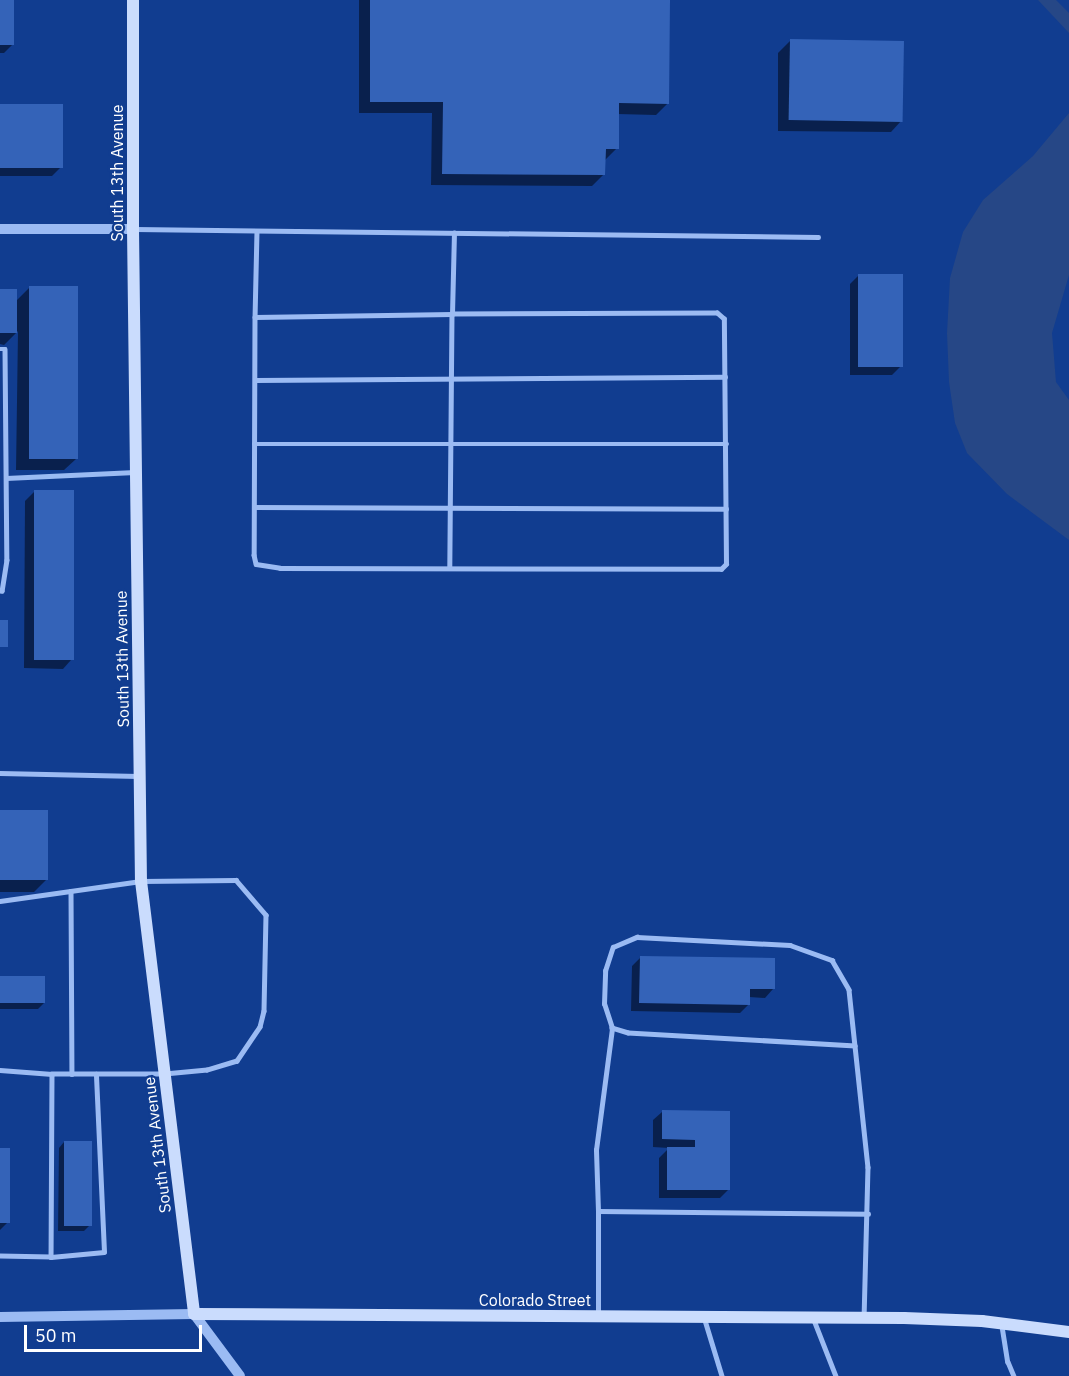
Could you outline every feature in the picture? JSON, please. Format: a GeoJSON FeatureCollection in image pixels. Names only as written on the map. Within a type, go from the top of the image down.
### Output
{"type":"FeatureCollection","features":[{"type":"Feature","properties":{"kind":"main road","name":"South 13th Avenue"},"geometry":{"type":"LineString","coordinates":[[133,0],[133,229],[141,882],[194,1314]]}},
{"type":"Feature","properties":{"kind":"main road","name":"Colorado Street"},"geometry":{"type":"LineString","coordinates":[[194,1314],[864,1318],[1002,1324],[1069,1332]]}},
{"type":"Feature","properties":{"kind":"street"},"geometry":{"type":"LineString","coordinates":[[0,229],[133,229]]}},
{"type":"Feature","properties":{"kind":"street"},"geometry":{"type":"LineString","coordinates":[[194,1314],[240,1376]]}},
{"type":"Feature","properties":{"kind":"street","name":"Colorado Street"},"geometry":{"type":"LineString","coordinates":[[0,1317],[194,1314]]}},
{"type":"Feature","properties":{"kind":"lane"},"geometry":{"type":"LineString","coordinates":[[133,229],[818,237]]}},
{"type":"Feature","properties":{"kind":"lane"},"geometry":{"type":"LineString","coordinates":[[255,317],[717,314],[724,319],[727,444],[726,564],[721,569],[280,568],[256,564],[254,555],[254,444],[255,317],[257,231]]}},
{"type":"Feature","properties":{"kind":"lane"},"geometry":{"type":"LineString","coordinates":[[450,568],[454,232]]}},
{"type":"Feature","properties":{"kind":"lane"},"geometry":{"type":"LineString","coordinates":[[0,349],[4,349],[7,560],[2,591],[0,591]]}},
{"type":"Feature","properties":{"kind":"lane"},"geometry":{"type":"LineString","coordinates":[[255,380],[725,377]]}},
{"type":"Feature","properties":{"kind":"lane"},"geometry":{"type":"LineString","coordinates":[[254,444],[727,444]]}},
{"type":"Feature","properties":{"kind":"lane"},"geometry":{"type":"LineString","coordinates":[[6,478],[136,472]]}},
{"type":"Feature","properties":{"kind":"lane"},"geometry":{"type":"LineString","coordinates":[[254,507],[726,509]]}},
{"type":"Feature","properties":{"kind":"lane"},"geometry":{"type":"LineString","coordinates":[[0,773],[140,776]]}},
{"type":"Feature","properties":{"kind":"lane"},"geometry":{"type":"LineString","coordinates":[[0,901],[141,882],[236,880],[266,915],[264,1011],[260,1027],[237,1061],[207,1070],[165,1074],[52,1074],[0,1070]]}},
{"type":"Feature","properties":{"kind":"lane"},"geometry":{"type":"LineString","coordinates":[[71,891],[72,1074]]}},
{"type":"Feature","properties":{"kind":"lane"},"geometry":{"type":"LineString","coordinates":[[598,1317],[596,1150],[612,1029],[604,1004],[605,971],[613,947],[637,937],[790,945],[832,960],[849,990],[868,1167],[864,1318]]}},
{"type":"Feature","properties":{"kind":"lane"},"geometry":{"type":"LineString","coordinates":[[612,1029],[628,1033],[855,1046]]}},
{"type":"Feature","properties":{"kind":"lane"},"geometry":{"type":"LineString","coordinates":[[51,1257],[52,1074]]}},
{"type":"Feature","properties":{"kind":"lane"},"geometry":{"type":"LineString","coordinates":[[0,1256],[51,1257],[104,1252],[96,1074]]}},
{"type":"Feature","properties":{"kind":"lane"},"geometry":{"type":"LineString","coordinates":[[598,1211],[868,1214]]}},
{"type":"Feature","properties":{"kind":"lane"},"geometry":{"type":"LineString","coordinates":[[704,1317],[722,1376]]}},
{"type":"Feature","properties":{"kind":"lane"},"geometry":{"type":"LineString","coordinates":[[813,1318],[836,1376]]}},
{"type":"Feature","properties":{"kind":"lane"},"geometry":{"type":"LineString","coordinates":[[1002,1324],[1008,1362],[1014,1376]]}},
{"type":"Feature","properties":{"kind":"water"},"geometry":{"type":"Polygon","coordinates":[[[1038,0],[1056,0],[1069,13],[1069,33],[1038,0]]]}},
{"type":"Feature","properties":{"kind":"water"},"geometry":{"type":"Polygon","coordinates":[[[1069,113],[1069,275],[1052,333],[1056,382],[1069,400],[1069,540],[1007,494],[967,453],[955,423],[949,382],[947,333],[950,278],[963,232],[983,200],[1033,156],[1069,113]]]}},
{"type":"Feature","properties":{"kind":"building"},"geometry":{"type":"Polygon","coordinates":[[[0,0],[14,0],[14,45],[0,45],[0,0]]]}},
{"type":"Feature","properties":{"kind":"building"},"geometry":{"type":"Polygon","coordinates":[[[370,0],[670,0],[669,104],[619,103],[619,149],[606,149],[605,175],[442,174],[443,102],[370,102],[370,0]]]}},
{"type":"Feature","properties":{"kind":"building"},"geometry":{"type":"Polygon","coordinates":[[[790,39],[904,41],[903,122],[789,120],[790,39]]]}},
{"type":"Feature","properties":{"kind":"building"},"geometry":{"type":"Polygon","coordinates":[[[0,104],[63,104],[63,168],[0,168],[0,104]]]}},
{"type":"Feature","properties":{"kind":"building"},"geometry":{"type":"Polygon","coordinates":[[[858,274],[903,274],[903,367],[858,367],[858,274]]]}},
{"type":"Feature","properties":{"kind":"building"},"geometry":{"type":"Polygon","coordinates":[[[29,286],[78,286],[78,459],[29,459],[29,286]]]}},
{"type":"Feature","properties":{"kind":"building"},"geometry":{"type":"Polygon","coordinates":[[[0,289],[17,289],[17,333],[0,333],[0,289]]]}},
{"type":"Feature","properties":{"kind":"building"},"geometry":{"type":"Polygon","coordinates":[[[34,490],[74,490],[74,660],[34,660],[34,490]]]}},
{"type":"Feature","properties":{"kind":"building"},"geometry":{"type":"Polygon","coordinates":[[[0,620],[8,620],[8,647],[0,647],[0,620]]]}},
{"type":"Feature","properties":{"kind":"building"},"geometry":{"type":"Polygon","coordinates":[[[0,810],[48,810],[48,880],[0,880],[0,810]]]}},
{"type":"Feature","properties":{"kind":"building"},"geometry":{"type":"Polygon","coordinates":[[[640,956],[775,958],[775,989],[750,989],[750,1005],[639,1003],[640,956]]]}},
{"type":"Feature","properties":{"kind":"building"},"geometry":{"type":"Polygon","coordinates":[[[0,976],[45,976],[45,1003],[0,1003],[0,976]]]}},
{"type":"Feature","properties":{"kind":"building"},"geometry":{"type":"Polygon","coordinates":[[[662,1110],[730,1111],[730,1190],[667,1190],[667,1147],[695,1147],[695,1140],[662,1139],[662,1110]]]}},
{"type":"Feature","properties":{"kind":"building"},"geometry":{"type":"Polygon","coordinates":[[[64,1141],[92,1141],[92,1226],[64,1226],[64,1141]]]}},
{"type":"Feature","properties":{"kind":"building"},"geometry":{"type":"Polygon","coordinates":[[[0,1148],[10,1148],[10,1223],[0,1223],[0,1148]]]}}]}
